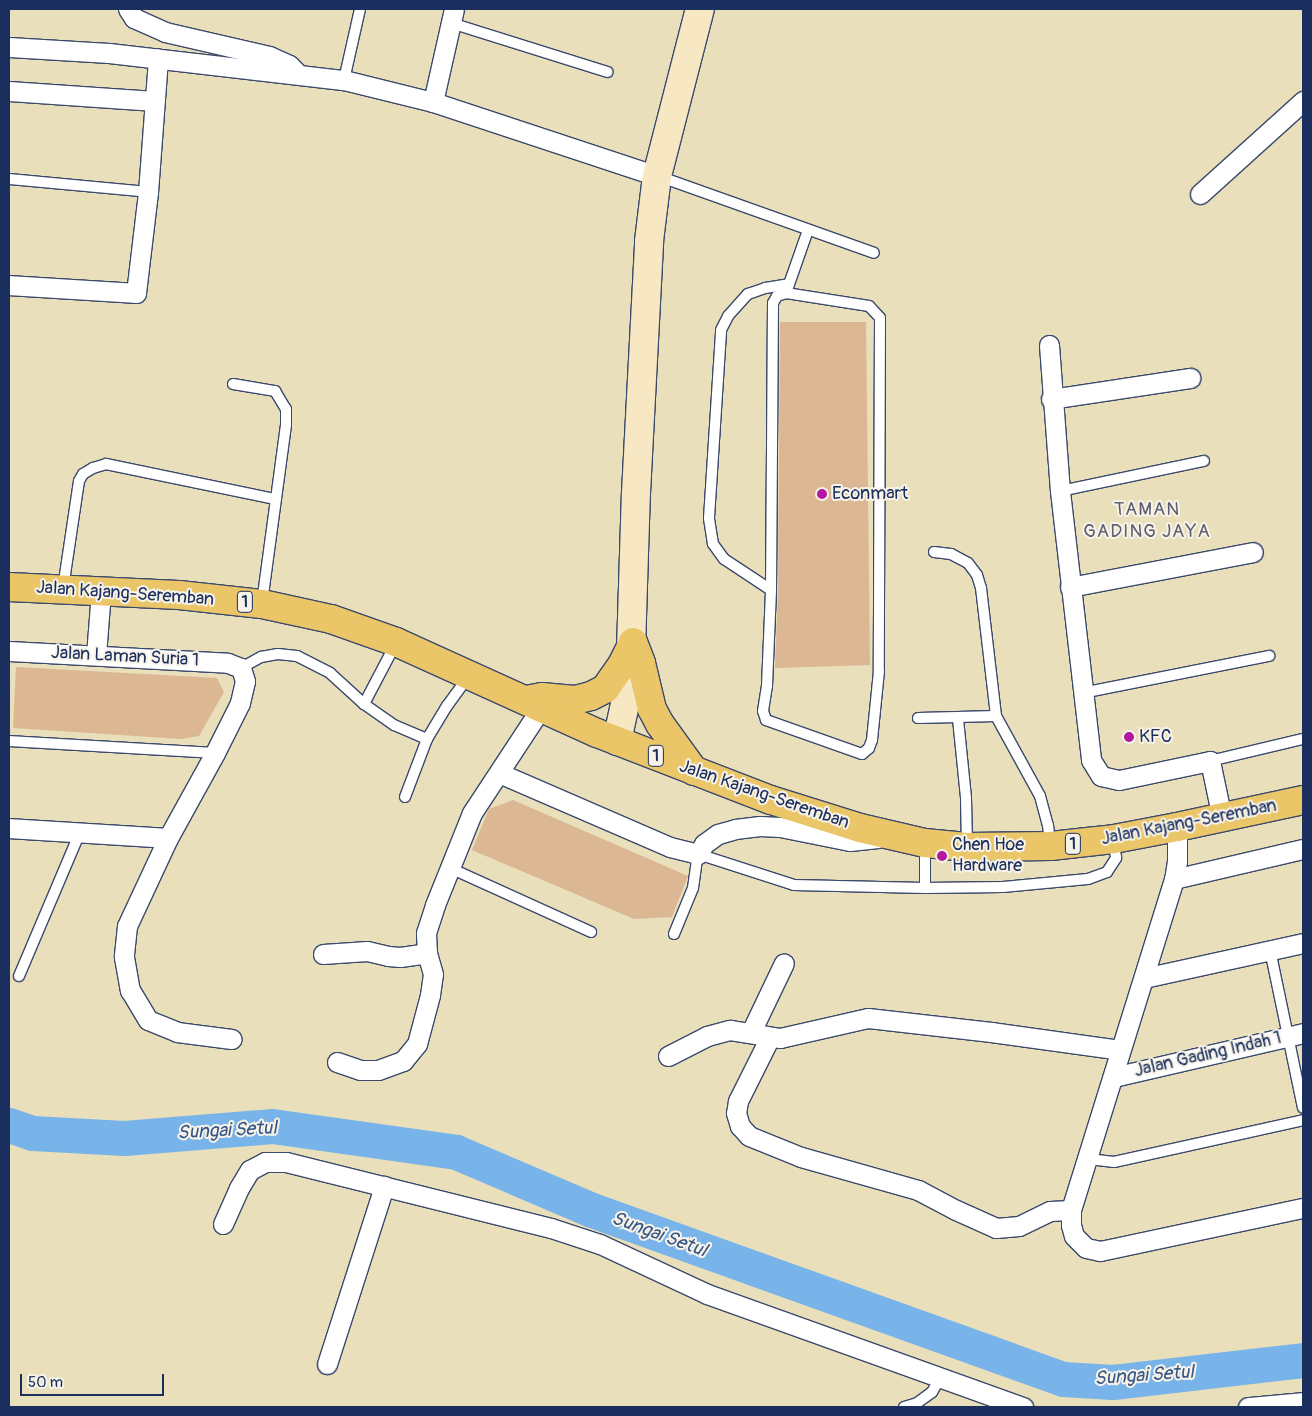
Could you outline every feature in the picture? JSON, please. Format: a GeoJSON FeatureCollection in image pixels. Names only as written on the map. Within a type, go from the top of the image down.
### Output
{"type":"FeatureCollection","features":[{"type":"Feature","properties":{"kind":"main road"},"geometry":{"type":"LineString","coordinates":[[618,741],[630,681],[633,642],[641,391],[649,241],[657,176],[700,9]]}},
{"type":"Feature","properties":{"kind":"main road","name":"Jalan Kajang-Seremban"},"geometry":{"type":"LineString","coordinates":[[9,587],[179,595],[262,604],[331,619],[396,642],[469,677],[618,741],[694,771],[771,800],[892,837],[925,843],[967,847],[1050,846],[1114,839],[1303,800]]}},
{"type":"Feature","properties":{"kind":"main road"},"geometry":{"type":"LineString","coordinates":[[532,704],[542,697],[575,700],[591,696],[605,689],[613,680],[633,642]]}},
{"type":"Feature","properties":{"kind":"main road"},"geometry":{"type":"LineString","coordinates":[[633,642],[641,663],[652,709],[660,724],[694,771]]}},
{"type":"Feature","properties":{"kind":"street"},"geometry":{"type":"LineString","coordinates":[[128,9],[134,18],[165,32],[269,56],[289,65],[299,75]]}},
{"type":"Feature","properties":{"kind":"street"},"geometry":{"type":"LineString","coordinates":[[433,102],[452,16]]}},
{"type":"Feature","properties":{"kind":"street"},"geometry":{"type":"LineString","coordinates":[[9,47],[109,53],[344,80],[433,102],[657,176]]}},
{"type":"Feature","properties":{"kind":"street"},"geometry":{"type":"LineString","coordinates":[[9,285],[136,294],[148,192],[158,58]]}},
{"type":"Feature","properties":{"kind":"street"},"geometry":{"type":"LineString","coordinates":[[9,91],[155,101]]}},
{"type":"Feature","properties":{"kind":"street"},"geometry":{"type":"LineString","coordinates":[[1200,194],[1303,101]]}},
{"type":"Feature","properties":{"kind":"street"},"geometry":{"type":"LineString","coordinates":[[1049,345],[1051,399],[1060,491],[1090,760],[1101,776],[1119,780],[1210,761],[1222,818]]}},
{"type":"Feature","properties":{"kind":"street"},"geometry":{"type":"LineString","coordinates":[[1051,399],[1190,378]]}},
{"type":"Feature","properties":{"kind":"street"},"geometry":{"type":"LineString","coordinates":[[1070,587],[1253,552]]}},
{"type":"Feature","properties":{"kind":"street"},"geometry":{"type":"LineString","coordinates":[[96,655],[101,592]]}},
{"type":"Feature","properties":{"kind":"street","name":"Jalan Laman Suria 1"},"geometry":{"type":"LineString","coordinates":[[9,655],[96,655],[228,662],[241,668]]}},
{"type":"Feature","properties":{"kind":"street"},"geometry":{"type":"LineString","coordinates":[[232,1039],[177,1032],[148,1020],[130,990],[124,957],[127,926],[168,838],[240,703],[245,681],[241,668]]}},
{"type":"Feature","properties":{"kind":"street"},"geometry":{"type":"LineString","coordinates":[[337,1062],[360,1070],[378,1070],[403,1061],[417,1044],[430,996],[432,974],[427,953],[426,933],[472,814],[499,773],[532,704]]}},
{"type":"Feature","properties":{"kind":"street"},"geometry":{"type":"LineString","coordinates":[[499,773],[670,847],[698,854],[704,844],[718,834],[735,829],[760,826],[780,827],[850,841],[892,837]]}},
{"type":"Feature","properties":{"kind":"street"},"geometry":{"type":"LineString","coordinates":[[1177,827],[1177,860],[1174,880],[1120,1050],[1089,1159],[1071,1210],[1071,1224],[1074,1236],[1086,1248],[1100,1251],[1303,1208]]}},
{"type":"Feature","properties":{"kind":"street"},"geometry":{"type":"LineString","coordinates":[[9,828],[168,838]]}},
{"type":"Feature","properties":{"kind":"street"},"geometry":{"type":"LineString","coordinates":[[1174,880],[1303,849]]}},
{"type":"Feature","properties":{"kind":"street"},"geometry":{"type":"LineString","coordinates":[[1144,978],[1303,943]]}},
{"type":"Feature","properties":{"kind":"street"},"geometry":{"type":"LineString","coordinates":[[323,954],[367,951],[388,956],[400,956],[427,953]]}},
{"type":"Feature","properties":{"kind":"street"},"geometry":{"type":"LineString","coordinates":[[751,1032],[784,963]]}},
{"type":"Feature","properties":{"kind":"street"},"geometry":{"type":"LineString","coordinates":[[668,1056],[707,1036],[730,1030],[751,1032],[770,1038],[780,1038],[868,1018],[991,1032],[1120,1050]]}},
{"type":"Feature","properties":{"kind":"street","name":"Jalan Gading Indah 1"},"geometry":{"type":"LineString","coordinates":[[1113,1077],[1295,1035]]}},
{"type":"Feature","properties":{"kind":"street"},"geometry":{"type":"LineString","coordinates":[[770,1038],[738,1101],[736,1113],[740,1126],[749,1136],[801,1157],[918,1190],[996,1228],[1019,1226],[1050,1211],[1071,1210]]}},
{"type":"Feature","properties":{"kind":"street"},"geometry":{"type":"LineString","coordinates":[[223,1224],[239,1188],[250,1170],[265,1162],[286,1162],[497,1213],[600,1244],[707,1294],[1011,1405]]}},
{"type":"Feature","properties":{"kind":"street"},"geometry":{"type":"LineString","coordinates":[[327,1364],[384,1186]]}},
{"type":"Feature","properties":{"kind":"street"},"geometry":{"type":"LineString","coordinates":[[1248,1407],[1303,1402]]}},
{"type":"Feature","properties":{"kind":"lane"},"geometry":{"type":"LineString","coordinates":[[344,80],[360,9]]}},
{"type":"Feature","properties":{"kind":"lane"},"geometry":{"type":"LineString","coordinates":[[452,16],[608,72]]}},
{"type":"Feature","properties":{"kind":"lane"},"geometry":{"type":"LineString","coordinates":[[657,176],[874,253]]}},
{"type":"Feature","properties":{"kind":"lane"},"geometry":{"type":"LineString","coordinates":[[9,180],[148,192]]}},
{"type":"Feature","properties":{"kind":"lane"},"geometry":{"type":"LineString","coordinates":[[771,590],[724,559],[713,544],[708,518],[721,330],[728,316],[748,294],[765,288],[788,289],[869,306],[880,318],[879,671],[872,740],[869,748],[862,754],[766,720],[764,716],[771,590],[773,303],[777,296],[788,289],[808,230]]}},
{"type":"Feature","properties":{"kind":"lane"},"geometry":{"type":"LineString","coordinates":[[233,384],[275,390],[286,408],[286,425],[262,604]]}},
{"type":"Feature","properties":{"kind":"lane"},"geometry":{"type":"LineString","coordinates":[[1060,491],[1204,461]]}},
{"type":"Feature","properties":{"kind":"lane"},"geometry":{"type":"LineString","coordinates":[[63,589],[79,481],[84,474],[93,468],[106,464],[275,499]]}},
{"type":"Feature","properties":{"kind":"lane"},"geometry":{"type":"LineString","coordinates":[[934,552],[951,554],[968,563],[977,575],[981,588],[996,716],[1040,796],[1048,825],[1050,846]]}},
{"type":"Feature","properties":{"kind":"lane"},"geometry":{"type":"LineString","coordinates":[[364,704],[396,642]]}},
{"type":"Feature","properties":{"kind":"lane"},"geometry":{"type":"LineString","coordinates":[[241,668],[261,657],[278,654],[297,656],[330,673],[364,704],[394,725],[427,739]]}},
{"type":"Feature","properties":{"kind":"lane"},"geometry":{"type":"LineString","coordinates":[[1082,693],[1269,656]]}},
{"type":"Feature","properties":{"kind":"lane"},"geometry":{"type":"LineString","coordinates":[[405,797],[427,739],[447,706],[469,677]]}},
{"type":"Feature","properties":{"kind":"lane"},"geometry":{"type":"LineString","coordinates":[[918,718],[958,719],[996,716]]}},
{"type":"Feature","properties":{"kind":"lane"},"geometry":{"type":"LineString","coordinates":[[958,719],[966,798],[967,847]]}},
{"type":"Feature","properties":{"kind":"lane"},"geometry":{"type":"LineString","coordinates":[[1210,761],[1302,739]]}},
{"type":"Feature","properties":{"kind":"lane"},"geometry":{"type":"LineString","coordinates":[[9,742],[215,753]]}},
{"type":"Feature","properties":{"kind":"lane"},"geometry":{"type":"LineString","coordinates":[[19,976],[80,832]]}},
{"type":"Feature","properties":{"kind":"lane"},"geometry":{"type":"LineString","coordinates":[[674,934],[693,888],[698,854],[794,885],[925,888],[1003,887],[1088,879],[1107,872],[1116,858],[1114,839]]}},
{"type":"Feature","properties":{"kind":"lane"},"geometry":{"type":"LineString","coordinates":[[925,843],[925,888]]}},
{"type":"Feature","properties":{"kind":"lane"},"geometry":{"type":"LineString","coordinates":[[450,868],[590,932]]}},
{"type":"Feature","properties":{"kind":"lane"},"geometry":{"type":"LineString","coordinates":[[1270,950],[1295,1035],[1303,1108]]}},
{"type":"Feature","properties":{"kind":"lane"},"geometry":{"type":"LineString","coordinates":[[1089,1159],[1114,1162],[1303,1120]]}},
{"type":"Feature","properties":{"kind":"lane"},"geometry":{"type":"LineString","coordinates":[[904,1407],[917,1403],[932,1392],[941,1378]]}},
{"type":"Feature","properties":{"kind":"building","name":"Econmart"},"geometry":{"type":"Polygon","coordinates":[[[780,322],[866,322],[870,665],[775,668],[778,590],[780,322]]]}},
{"type":"Feature","properties":{"kind":"building"},"geometry":{"type":"Polygon","coordinates":[[[16,667],[217,678],[224,692],[199,736],[181,739],[13,728],[16,667]]]}},
{"type":"Feature","properties":{"kind":"building"},"geometry":{"type":"Polygon","coordinates":[[[513,800],[688,876],[672,917],[634,919],[472,850],[489,809],[513,800]]]}},
{"type":"Feature","properties":{"kind":"waterway","name":"Sungai Setul"},"geometry":{"type":"LineString","coordinates":[[9,1125],[32,1133],[124,1138],[272,1126],[456,1152],[592,1210],[1063,1379],[1113,1382],[1303,1360]]}},
{"type":"Feature","properties":{"kind":"place","name":"Econmart"},"geometry":{"type":"Point","coordinates":[822,494]}},
{"type":"Feature","properties":{"kind":"place","name":"KFC"},"geometry":{"type":"Point","coordinates":[1129,737]}},
{"type":"Feature","properties":{"kind":"place","name":"Chen Hoe Hardware"},"geometry":{"type":"Point","coordinates":[942,856]}},
{"type":"Feature","properties":{"kind":"district","name":"TAMAN GADING JAYA"},"geometry":{"type":"Point","coordinates":[1147,521]}}]}
